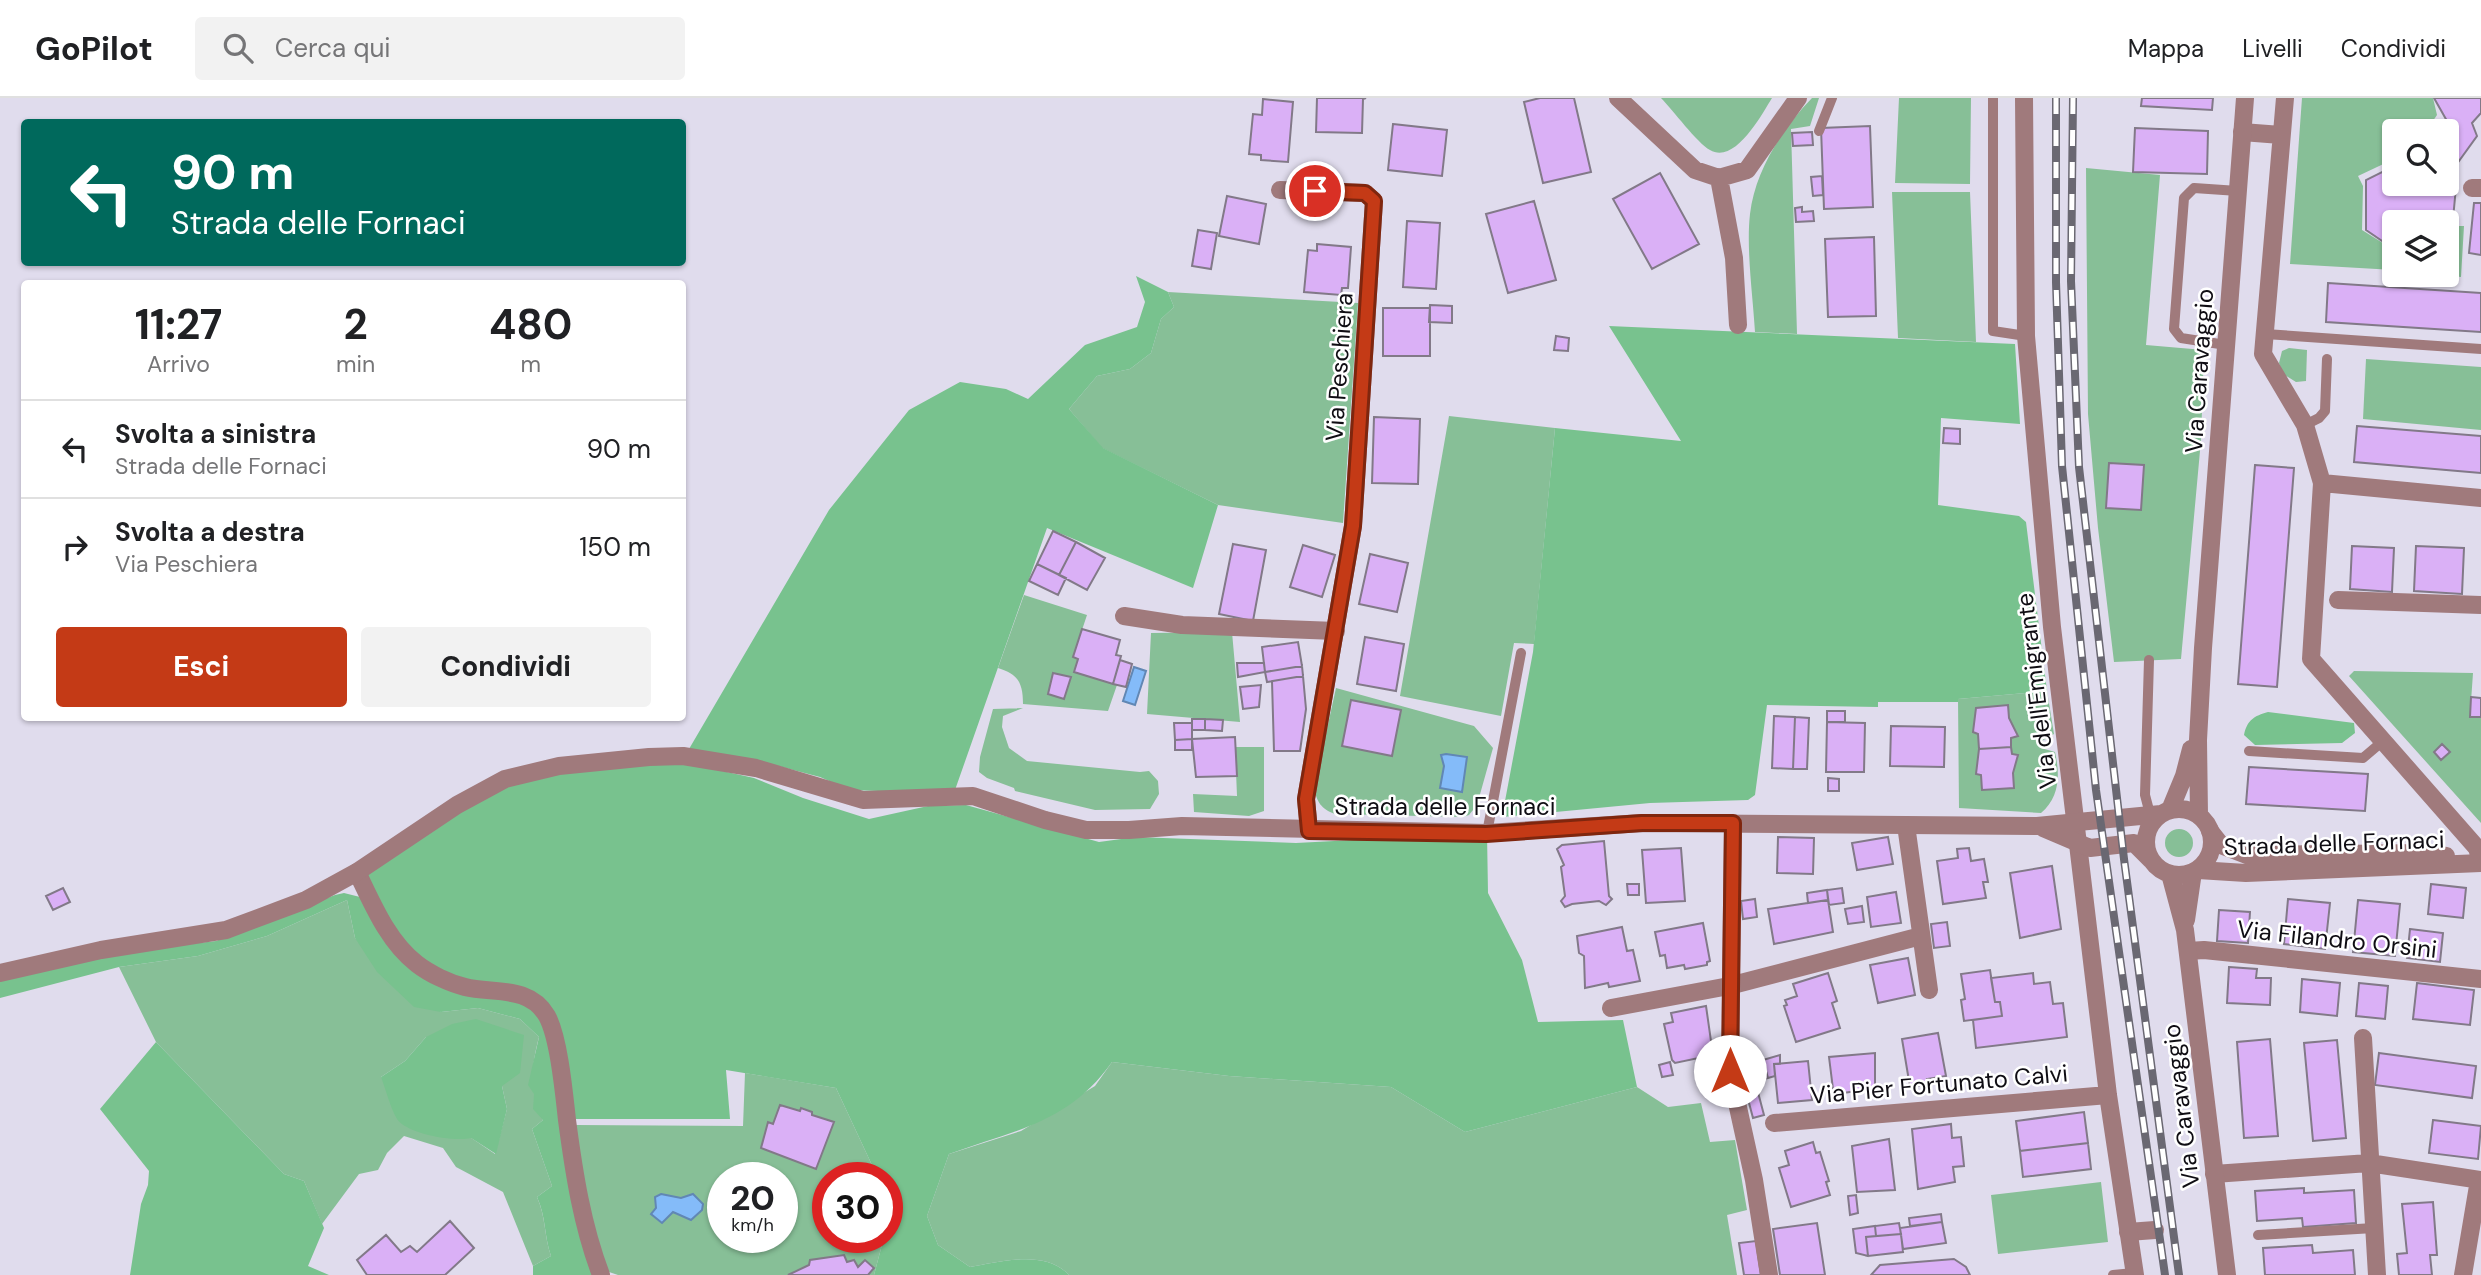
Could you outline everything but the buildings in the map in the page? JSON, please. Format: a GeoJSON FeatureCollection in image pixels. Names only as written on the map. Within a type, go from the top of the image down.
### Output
{"type":"FeatureCollection","features":[{"type":"Feature","properties":{"kind":"street"},"geometry":{"type":"LineString","coordinates":[[1618,98],[1695,170],[1719,178],[1747,170],[1798,98]]}},
{"type":"Feature","properties":{"kind":"street","name":"Via dell'Emigrante"},"geometry":{"type":"LineString","coordinates":[[2024,98],[2026,336],[2052,627],[2108,1095],[2134,1274]]}},
{"type":"Feature","properties":{"kind":"street","name":"Via Caravaggio"},"geometry":{"type":"LineString","coordinates":[[2199,816],[2198,740],[2203,648],[2245,98]]}},
{"type":"Feature","properties":{"kind":"street"},"geometry":{"type":"LineString","coordinates":[[2285,98],[2263,354],[2305,425],[2322,484],[2311,659],[2477,848],[2478,862]]}},
{"type":"Feature","properties":{"kind":"street"},"geometry":{"type":"LineString","coordinates":[[2242,132],[2281,135]]}},
{"type":"Feature","properties":{"kind":"street"},"geometry":{"type":"LineString","coordinates":[[1719,178],[1734,258],[1738,326]]}},
{"type":"Feature","properties":{"kind":"street","name":"Via Peschiera"},"geometry":{"type":"LineString","coordinates":[[1280,190],[1365,193],[1374,201],[1353,526],[1306,799],[1309,831]]}},
{"type":"Feature","properties":{"kind":"street"},"geometry":{"type":"LineString","coordinates":[[2322,484],[2481,498]]}},
{"type":"Feature","properties":{"kind":"street"},"geometry":{"type":"LineString","coordinates":[[2338,600],[2481,605]]}},
{"type":"Feature","properties":{"kind":"street"},"geometry":{"type":"LineString","coordinates":[[1124,616],[1182,625],[1336,631]]}},
{"type":"Feature","properties":{"kind":"street","name":"Via Caravaggio"},"geometry":{"type":"LineString","coordinates":[[2160,813],[2185,776],[2193,739],[2203,648]]}},
{"type":"Feature","properties":{"kind":"street","name":"Strada delle Fornaci"},"geometry":{"type":"LineString","coordinates":[[0,973],[101,950],[226,930],[306,900],[357,872],[457,805],[505,779],[559,766],[671,756],[756,768],[863,800],[972,796],[1086,830],[1181,826],[1486,834],[1642,823],[2037,826],[2160,813]]}},
{"type":"Feature","properties":{"kind":"street"},"geometry":{"type":"LineString","coordinates":[[2180,809],[2199,816],[2210,831],[2211,853],[2195,871],[2170,874],[2151,860],[2146,837],[2160,813],[2180,809]]}},
{"type":"Feature","properties":{"kind":"street"},"geometry":{"type":"LineString","coordinates":[[1733,823],[1730,1071],[1754,1180],[1769,1275]]}},
{"type":"Feature","properties":{"kind":"street"},"geometry":{"type":"LineString","coordinates":[[1906,825],[1929,990]]}},
{"type":"Feature","properties":{"kind":"street","name":"Strada delle Fornaci"},"geometry":{"type":"LineString","coordinates":[[2037,826],[2058,832],[2090,848],[2134,844],[2151,860]]}},
{"type":"Feature","properties":{"kind":"street","name":"Strada delle Fornaci"},"geometry":{"type":"LineString","coordinates":[[2210,831],[2221,845],[2247,855],[2424,853],[2478,862]]}},
{"type":"Feature","properties":{"kind":"street","name":"Strada delle Fornaci"},"geometry":{"type":"LineString","coordinates":[[2195,871],[2246,873],[2478,862]]}},
{"type":"Feature","properties":{"kind":"street","name":"Via Caravaggio"},"geometry":{"type":"LineString","coordinates":[[2185,930],[2195,871]]}},
{"type":"Feature","properties":{"kind":"street"},"geometry":{"type":"LineString","coordinates":[[357,872],[390,935],[416,964],[438,977],[465,987],[514,992],[533,1001],[547,1016],[560,1065],[586,1237],[601,1275]]}},
{"type":"Feature","properties":{"kind":"street","name":"Via Caravaggio"},"geometry":{"type":"LineString","coordinates":[[2170,874],[2188,951],[2227,1275]]}},
{"type":"Feature","properties":{"kind":"street"},"geometry":{"type":"LineString","coordinates":[[1611,1008],[1729,986],[1921,936]]}},
{"type":"Feature","properties":{"kind":"street","name":"Via Filandro Orsini"},"geometry":{"type":"LineString","coordinates":[[2188,951],[2204,950],[2481,979]]}},
{"type":"Feature","properties":{"kind":"street"},"geometry":{"type":"LineString","coordinates":[[2362,1038],[2377,1275]]}},
{"type":"Feature","properties":{"kind":"street","name":"Via Pier Fortunato Calvi"},"geometry":{"type":"LineString","coordinates":[[1774,1123],[2108,1095]]}},
{"type":"Feature","properties":{"kind":"street"},"geometry":{"type":"LineString","coordinates":[[2214,1174],[2368,1163],[2480,1180],[2474,1257],[2463,1275]]}},
{"type":"Feature","properties":{"kind":"street"},"geometry":{"type":"LineString","coordinates":[[2129,1232],[2155,1230]]}},
{"type":"Feature","properties":{"kind":"lane"},"geometry":{"type":"LineString","coordinates":[[1819,131],[1832,98]]}},
{"type":"Feature","properties":{"kind":"lane"},"geometry":{"type":"LineString","coordinates":[[1993,98],[1993,331],[2026,336]]}},
{"type":"Feature","properties":{"kind":"lane"},"geometry":{"type":"LineString","coordinates":[[2226,345],[2181,338],[2174,329],[2184,198],[2194,188],[2238,191]]}},
{"type":"Feature","properties":{"kind":"lane"},"geometry":{"type":"LineString","coordinates":[[2265,334],[2481,349]]}},
{"type":"Feature","properties":{"kind":"lane"},"geometry":{"type":"LineString","coordinates":[[2305,425],[2319,418],[2325,411],[2327,359]]}},
{"type":"Feature","properties":{"kind":"lane"},"geometry":{"type":"LineString","coordinates":[[1486,834],[1521,653]]}},
{"type":"Feature","properties":{"kind":"lane"},"geometry":{"type":"LineString","coordinates":[[2149,660],[2145,795],[2160,813]]}},
{"type":"Feature","properties":{"kind":"lane"},"geometry":{"type":"LineString","coordinates":[[2249,751],[2363,758],[2383,741]]}},
{"type":"Feature","properties":{"kind":"lane"},"geometry":{"type":"LineString","coordinates":[[2258,1235],[2374,1228]]}},
{"type":"Feature","properties":{"kind":"lane"},"geometry":{"type":"LineString","coordinates":[[2113,1275],[2134,1274]]}},
{"type":"Feature","properties":{"kind":"green space"},"geometry":{"type":"Polygon","coordinates":[[[1661,98],[1772,98],[1747,136],[1729,150],[1719,153],[1699,141],[1661,98]]]}},
{"type":"Feature","properties":{"kind":"green space"},"geometry":{"type":"Polygon","coordinates":[[[1812,98],[1819,98],[1810,126],[1791,129],[1797,334],[1755,332],[1749,242],[1753,198],[1772,152],[1790,123],[1812,98]]]}},
{"type":"Feature","properties":{"kind":"green space"},"geometry":{"type":"Polygon","coordinates":[[[1899,98],[1971,98],[1970,184],[1895,183],[1899,98]]]}},
{"type":"Feature","properties":{"kind":"green space"},"geometry":{"type":"Polygon","coordinates":[[[2302,98],[2433,98],[2437,115],[2434,119],[2382,119],[2382,165],[2358,176],[2363,186],[2362,230],[2382,242],[2382,269],[2290,264],[2302,98]]]}},
{"type":"Feature","properties":{"kind":"green space"},"geometry":{"type":"Polygon","coordinates":[[[2086,168],[2160,175],[2146,345],[2204,350],[2201,440],[2181,659],[2114,662],[2088,414],[2086,168]]]}},
{"type":"Feature","properties":{"kind":"green space"},"geometry":{"type":"Polygon","coordinates":[[[1892,192],[1970,192],[1976,342],[1898,338],[1892,192]]]}},
{"type":"Feature","properties":{"kind":"green space"},"geometry":{"type":"Polygon","coordinates":[[[2459,226],[2464,226],[2461,277],[2459,226]]]}},
{"type":"Feature","properties":{"kind":"green space"},"geometry":{"type":"Polygon","coordinates":[[[1136,276],[1168,292],[1174,307],[1161,319],[1151,353],[1130,369],[1097,376],[1069,409],[1103,448],[1218,505],[1193,588],[1047,528],[955,790],[850,790],[820,777],[759,761],[689,749],[829,510],[909,410],[960,382],[1006,389],[1028,399],[1085,345],[1137,327],[1145,302],[1136,276]]]}},
{"type":"Feature","properties":{"kind":"green space"},"geometry":{"type":"Polygon","coordinates":[[[1168,292],[1358,303],[1343,523],[1218,505],[1102,448],[1069,409],[1097,376],[1130,369],[1151,353],[1161,319],[1174,307],[1168,292]]]}},
{"type":"Feature","properties":{"kind":"green space"},"geometry":{"type":"Polygon","coordinates":[[[1609,326],[2015,344],[2020,424],[1941,418],[1938,505],[2019,516],[2026,522],[2047,691],[1958,699],[1958,702],[1878,702],[1878,707],[1767,705],[1755,795],[1748,800],[1650,803],[1502,817],[1533,652],[1555,428],[1681,441],[1609,326]]]}},
{"type":"Feature","properties":{"kind":"green space"},"geometry":{"type":"Polygon","coordinates":[[[2289,348],[2307,350],[2306,381],[2296,382],[2283,374],[2279,363],[2282,351],[2289,348]]]}},
{"type":"Feature","properties":{"kind":"green space"},"geometry":{"type":"Polygon","coordinates":[[[2366,359],[2481,367],[2481,430],[2363,419],[2366,359]]]}},
{"type":"Feature","properties":{"kind":"green space"},"geometry":{"type":"Polygon","coordinates":[[[1449,416],[1555,428],[1534,644],[1514,643],[1501,716],[1400,696],[1449,416]]]}},
{"type":"Feature","properties":{"kind":"green space"},"geometry":{"type":"Polygon","coordinates":[[[1024,595],[1087,615],[1073,657],[1078,659],[1075,672],[1117,685],[1108,711],[1023,704],[1018,680],[998,668],[1024,595]]]}},
{"type":"Feature","properties":{"kind":"green space"},"geometry":{"type":"Polygon","coordinates":[[[1232,632],[1240,722],[1147,714],[1151,633],[1232,632]]]}},
{"type":"Feature","properties":{"kind":"green space"},"geometry":{"type":"Polygon","coordinates":[[[2354,671],[2473,673],[2470,716],[2481,717],[2481,823],[2349,676],[2354,671]]]}},
{"type":"Feature","properties":{"kind":"green space"},"geometry":{"type":"Polygon","coordinates":[[[1336,688],[1474,726],[1493,748],[1477,805],[1469,815],[1335,814],[1323,807],[1314,788],[1336,688]]]}},
{"type":"Feature","properties":{"kind":"green space"},"geometry":{"type":"Polygon","coordinates":[[[2047,691],[2054,734],[2040,742],[2041,748],[2055,752],[2058,777],[2055,792],[2047,807],[2041,813],[1959,808],[1958,699],[2047,691]]]}},
{"type":"Feature","properties":{"kind":"green space"},"geometry":{"type":"Polygon","coordinates":[[[1023,708],[1003,716],[1002,727],[1009,748],[1027,761],[1149,771],[1158,781],[1159,794],[1150,809],[1095,810],[1015,791],[1014,788],[987,778],[979,772],[980,757],[993,709],[1023,708]]]}},
{"type":"Feature","properties":{"kind":"green space"},"geometry":{"type":"Polygon","coordinates":[[[2268,712],[2354,723],[2355,733],[2342,743],[2255,745],[2244,735],[2245,730],[2252,719],[2268,712]]]}},
{"type":"Feature","properties":{"kind":"green space"},"geometry":{"type":"Polygon","coordinates":[[[1235,747],[1264,747],[1264,811],[1249,816],[1194,812],[1193,794],[1237,796],[1235,747]]]}},
{"type":"Feature","properties":{"kind":"green space"},"geometry":{"type":"Polygon","coordinates":[[[682,762],[754,778],[803,798],[869,819],[928,806],[966,805],[1099,842],[1136,837],[1296,843],[1487,833],[1488,893],[1522,960],[1538,1022],[1623,1020],[1637,1087],[1465,1132],[1391,1087],[1229,1076],[1112,1062],[1078,1099],[1059,1112],[1039,1122],[949,1154],[927,1216],[938,1245],[970,1267],[1008,1260],[1035,1260],[1048,1262],[1069,1275],[874,1275],[880,1253],[903,1253],[903,1162],[871,1162],[836,1088],[726,1070],[730,1119],[567,1119],[593,1275],[533,1275],[533,1266],[551,1256],[537,1197],[552,1186],[532,1129],[543,1120],[533,1109],[534,1094],[528,1085],[539,1037],[520,1019],[478,1008],[441,1012],[414,1007],[377,972],[355,938],[347,900],[267,936],[198,956],[119,967],[0,998],[0,980],[107,953],[216,941],[335,895],[344,893],[364,898],[357,872],[482,796],[536,776],[682,762]]]}},
{"type":"Feature","properties":{"kind":"green space"},"geometry":{"type":"Polygon","coordinates":[[[2179,829],[2189,833],[2193,843],[2189,853],[2179,857],[2169,853],[2165,843],[2169,833],[2179,829]]]}},
{"type":"Feature","properties":{"kind":"green space"},"geometry":{"type":"Polygon","coordinates":[[[347,900],[355,938],[441,1012],[478,1008],[520,1019],[539,1037],[533,1079],[543,1120],[532,1129],[552,1186],[537,1197],[551,1256],[533,1266],[503,1192],[456,1167],[443,1148],[404,1136],[387,1153],[378,1170],[359,1174],[322,1224],[304,1181],[284,1174],[156,1042],[119,967],[198,956],[267,936],[347,900]],[[426,1037],[405,1061],[381,1077],[495,1154],[507,1109],[502,1086],[426,1037]]]}},
{"type":"Feature","properties":{"kind":"green space"},"geometry":{"type":"Polygon","coordinates":[[[476,1019],[524,1035],[520,1073],[502,1086],[507,1109],[496,1154],[471,1138],[431,1136],[402,1124],[397,1119],[381,1077],[405,1061],[426,1037],[452,1024],[476,1019]]]}},
{"type":"Feature","properties":{"kind":"green space"},"geometry":{"type":"Polygon","coordinates":[[[156,1042],[284,1174],[304,1181],[324,1228],[308,1266],[329,1275],[130,1275],[149,1171],[100,1109],[156,1042]]]}},
{"type":"Feature","properties":{"kind":"green space"},"geometry":{"type":"Polygon","coordinates":[[[1112,1062],[1229,1076],[1391,1087],[1465,1132],[1637,1087],[1668,1107],[1701,1103],[1710,1142],[1735,1140],[1747,1210],[1727,1215],[1737,1275],[1069,1275],[1048,1262],[1035,1260],[1008,1260],[970,1267],[938,1245],[927,1216],[949,1154],[1021,1131],[1095,1086],[1112,1062]]]}},
{"type":"Feature","properties":{"kind":"green space"},"geometry":{"type":"Polygon","coordinates":[[[745,1073],[836,1088],[871,1162],[812,1162],[812,1253],[880,1253],[874,1275],[618,1275],[603,1270],[577,1152],[575,1125],[743,1126],[745,1073]]]}},
{"type":"Feature","properties":{"kind":"green space"},"geometry":{"type":"Polygon","coordinates":[[[2101,1182],[2108,1242],[1998,1254],[1991,1195],[2101,1182]]]}},
{"type":"Feature","properties":{"kind":"water"},"geometry":{"type":"Polygon","coordinates":[[[1134,667],[1146,671],[1135,705],[1123,701],[1134,667]]]}},
{"type":"Feature","properties":{"kind":"water"},"geometry":{"type":"Polygon","coordinates":[[[1441,755],[1467,757],[1462,792],[1440,788],[1444,766],[1441,755]]]}},
{"type":"Feature","properties":{"kind":"water"},"geometry":{"type":"Polygon","coordinates":[[[661,1194],[681,1198],[693,1194],[703,1204],[702,1210],[691,1220],[673,1212],[662,1223],[651,1214],[656,1208],[655,1197],[661,1194]]]}},
{"type":"Feature","properties":{"kind":"railway"},"geometry":{"type":"LineString","coordinates":[[2056,98],[2056,282],[2062,466],[2096,790],[2165,1275]]}},
{"type":"Feature","properties":{"kind":"railway"},"geometry":{"type":"LineString","coordinates":[[2073,98],[2071,281],[2079,467],[2124,859],[2179,1275]]}},
{"type":"Feature","properties":{"kind":"route"},"geometry":{"type":"LineString","coordinates":[[1315,191],[1365,193],[1374,201],[1353,526],[1306,799],[1309,831],[1486,834],[1642,823],[1733,823],[1730,1071]]}}]}
